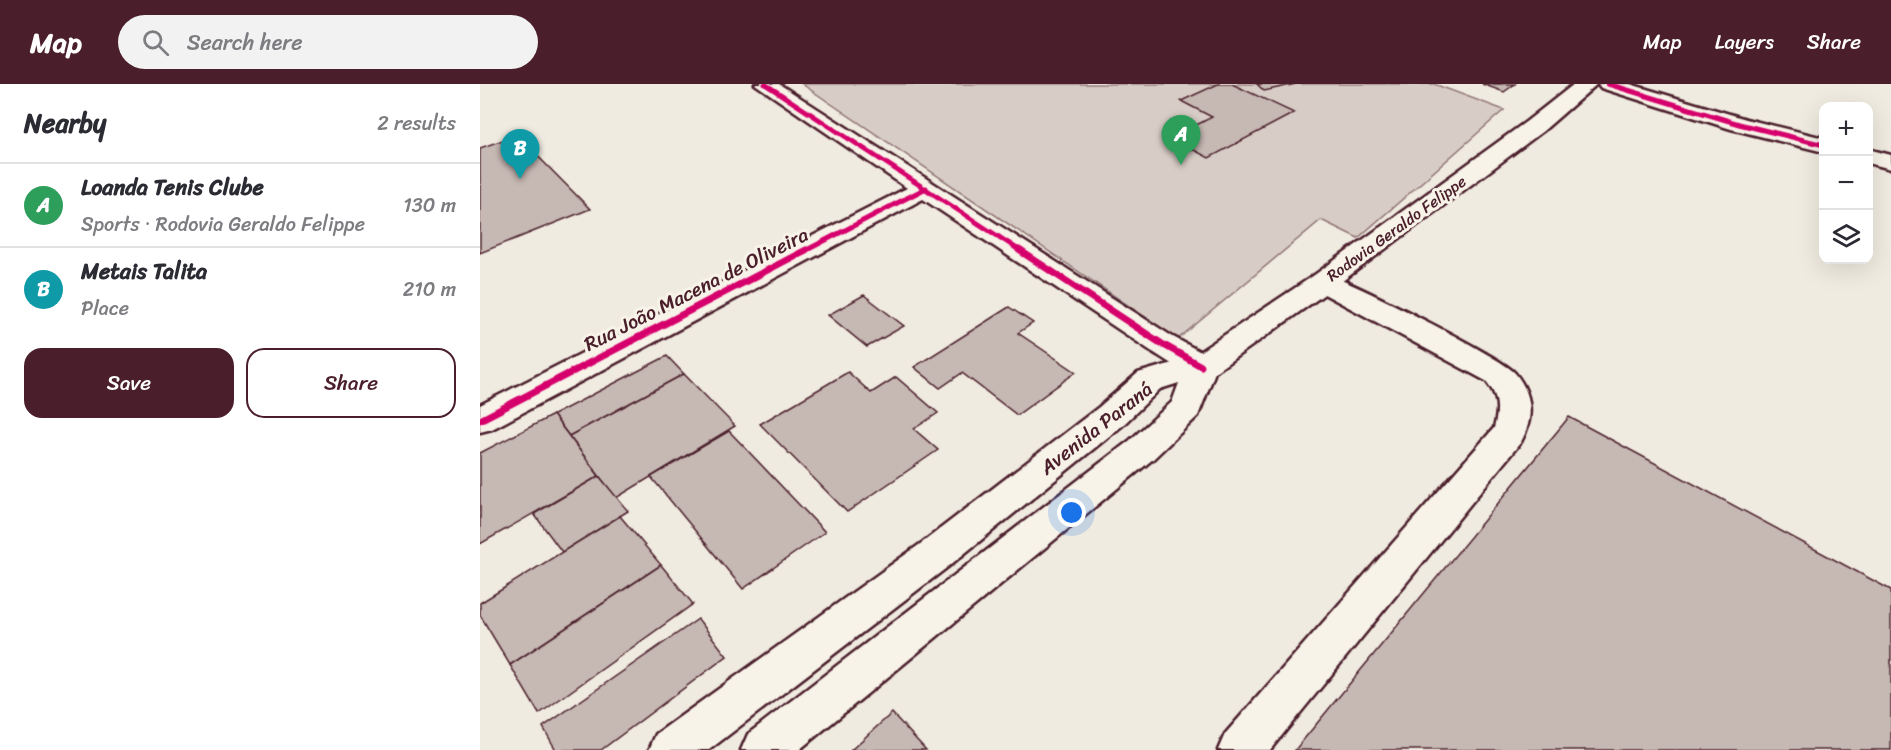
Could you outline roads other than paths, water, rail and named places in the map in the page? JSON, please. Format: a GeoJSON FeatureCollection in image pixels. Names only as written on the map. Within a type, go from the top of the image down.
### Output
{"type":"FeatureCollection","features":[{"type":"Feature","properties":{"kind":"main road"},"geometry":{"type":"LineString","coordinates":[[765,84],[1162,344],[1201,366]]}},
{"type":"Feature","properties":{"kind":"main road","name":"Rodovia Geraldo Felippe"},"geometry":{"type":"LineString","coordinates":[[1201,366],[1323,282],[1535,126],[1587,84]]}},
{"type":"Feature","properties":{"kind":"main road"},"geometry":{"type":"LineString","coordinates":[[1608,84],[1739,124],[1819,144]]}},
{"type":"Feature","properties":{"kind":"main road"},"geometry":{"type":"LineString","coordinates":[[1873,157],[1891,162]]}},
{"type":"Feature","properties":{"kind":"main road","name":"Rua João Macena de Oliveira"},"geometry":{"type":"LineString","coordinates":[[480,420],[926,188]]}},
{"type":"Feature","properties":{"kind":"main road"},"geometry":{"type":"LineString","coordinates":[[1241,750],[1509,434],[1516,409],[1512,389],[1497,373],[1323,282]]}},
{"type":"Feature","properties":{"kind":"main road","name":"Avenida Paraná"},"geometry":{"type":"LineString","coordinates":[[672,750],[936,554],[1111,416],[1149,381],[1201,366]]}},
{"type":"Feature","properties":{"kind":"main road","name":"Avenida Paraná"},"geometry":{"type":"LineString","coordinates":[[764,750],[1141,450],[1186,408],[1201,366]]}},
{"type":"Feature","properties":{"kind":"main road"},"geometry":{"type":"LineString","coordinates":[[1018,489],[1055,519]]}},
{"type":"Feature","properties":{"kind":"main road"},"geometry":{"type":"LineString","coordinates":[[936,554],[968,588]]}},
{"type":"Feature","properties":{"kind":"place","name":"Loanda Tenis Clube"},"geometry":{"type":"Point","coordinates":[1181,165]}},
{"type":"Feature","properties":{"kind":"place","name":"Metais Talita"},"geometry":{"type":"Point","coordinates":[520,179]}}]}
